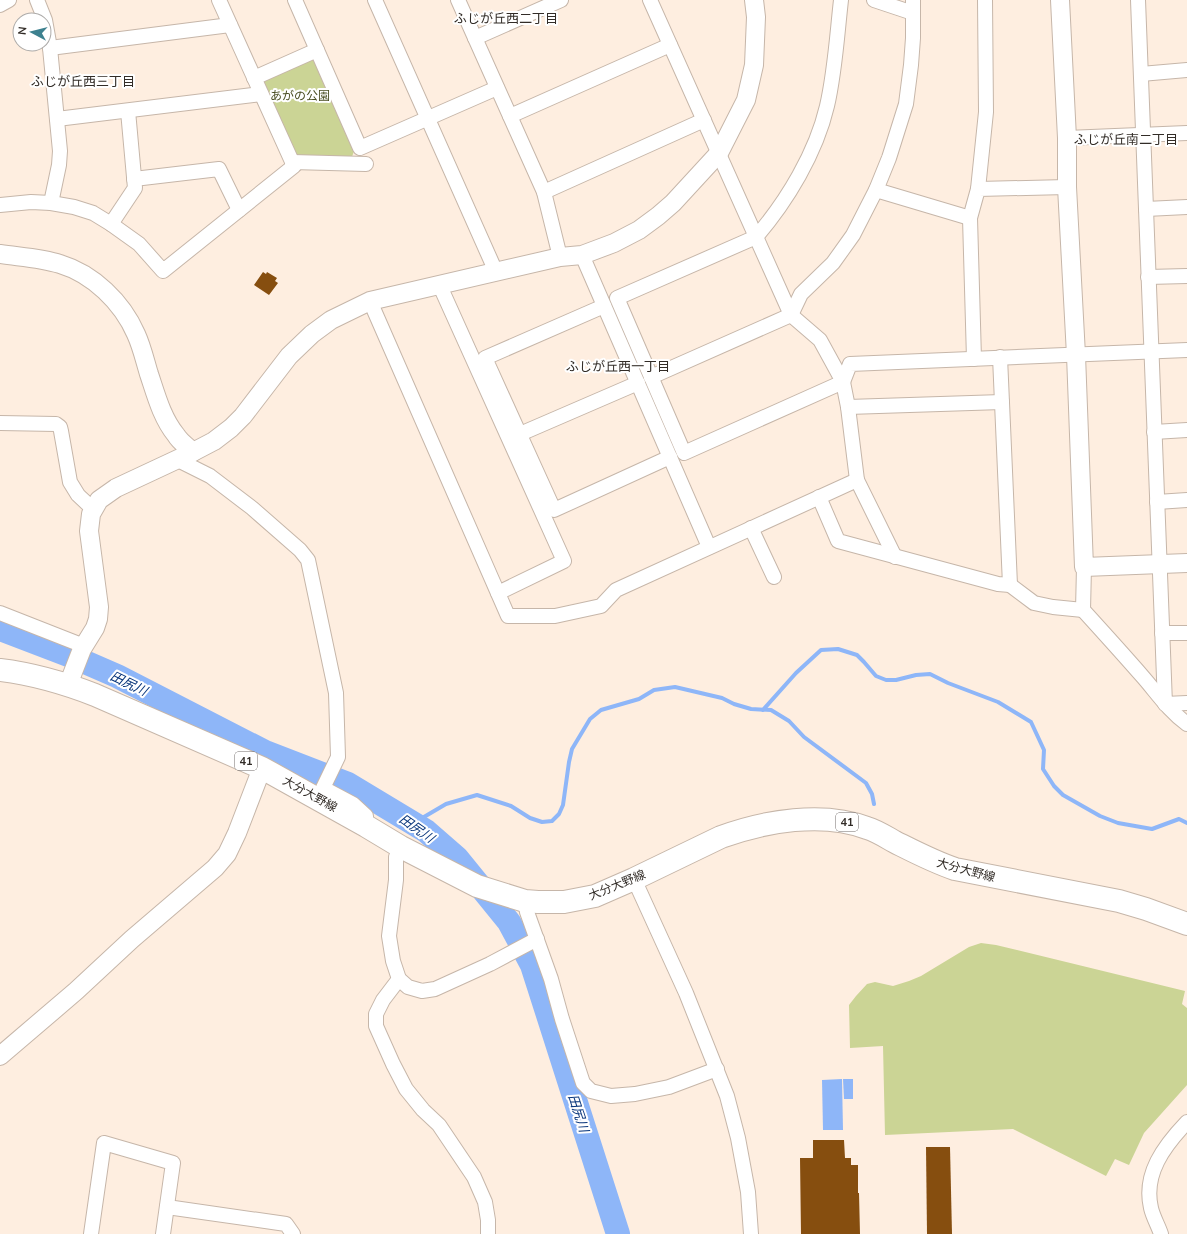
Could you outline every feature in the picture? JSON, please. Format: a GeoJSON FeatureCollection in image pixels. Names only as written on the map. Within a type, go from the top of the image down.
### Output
{"type":"FeatureCollection","features":[{"type":"Feature","properties":{"kind":"main road","name":"大分大野線"},"geometry":{"type":"LineString","coordinates":[[0,670],[29,675],[71,677],[95,695],[262,768],[401,847],[478,886],[516,898],[538,902],[564,902],[595,896],[721,837],[740,830],[791,821],[828,819],[853,823],[869,828],[936,863],[956,869],[1119,901],[1187,924]]}},
{"type":"Feature","properties":{"kind":"street"},"geometry":{"type":"LineString","coordinates":[[0,5],[9,0]]}},
{"type":"Feature","properties":{"kind":"street"},"geometry":{"type":"LineString","coordinates":[[37,0],[42,12]]}},
{"type":"Feature","properties":{"kind":"street"},"geometry":{"type":"LineString","coordinates":[[0,205],[31,202],[51,203],[74,207],[93,213],[139,244],[163,271],[294,166],[219,0]]}},
{"type":"Feature","properties":{"kind":"street"},"geometry":{"type":"LineString","coordinates":[[295,0],[360,148],[497,88]]}},
{"type":"Feature","properties":{"kind":"street"},"geometry":{"type":"LineString","coordinates":[[375,0],[496,272]]}},
{"type":"Feature","properties":{"kind":"street"},"geometry":{"type":"LineString","coordinates":[[458,0],[544,192],[560,257]]}},
{"type":"Feature","properties":{"kind":"street"},"geometry":{"type":"LineString","coordinates":[[475,38],[562,0]]}},
{"type":"Feature","properties":{"kind":"street"},"geometry":{"type":"LineString","coordinates":[[650,0],[791,315],[820,340],[843,382],[848,407],[857,480],[895,557]]}},
{"type":"Feature","properties":{"kind":"street"},"geometry":{"type":"LineString","coordinates":[[71,677],[83,647],[95,628],[99,613],[90,541],[90,520],[93,509],[99,500],[107,494],[214,441],[231,428],[243,416],[289,356],[312,334],[331,320],[370,302],[560,257],[582,255],[614,243],[639,230],[658,216],[673,203],[719,153],[746,100],[754,65],[756,17],[754,0]]}},
{"type":"Feature","properties":{"kind":"street"},"geometry":{"type":"LineString","coordinates":[[840,0],[832,85],[827,108],[816,141],[798,179],[767,224],[756,237],[617,298],[684,453],[843,382],[850,364],[1187,350]]}},
{"type":"Feature","properties":{"kind":"street"},"geometry":{"type":"LineString","coordinates":[[651,377],[791,315],[801,294],[833,263],[853,235],[876,190],[889,158],[906,104],[911,65],[913,7],[874,0]]}},
{"type":"Feature","properties":{"kind":"street"},"geometry":{"type":"LineString","coordinates":[[974,359],[970,218],[978,189],[986,112],[985,0]]}},
{"type":"Feature","properties":{"kind":"street"},"geometry":{"type":"LineString","coordinates":[[1060,0],[1084,567],[1083,610]]}},
{"type":"Feature","properties":{"kind":"street"},"geometry":{"type":"LineString","coordinates":[[1138,0],[1165,704]]}},
{"type":"Feature","properties":{"kind":"street"},"geometry":{"type":"LineString","coordinates":[[52,48],[230,25]]}},
{"type":"Feature","properties":{"kind":"street"},"geometry":{"type":"LineString","coordinates":[[510,116],[670,45]]}},
{"type":"Feature","properties":{"kind":"street"},"geometry":{"type":"LineString","coordinates":[[254,78],[317,50]]}},
{"type":"Feature","properties":{"kind":"street"},"geometry":{"type":"LineString","coordinates":[[50,52],[60,151],[59,165],[51,203]]}},
{"type":"Feature","properties":{"kind":"street"},"geometry":{"type":"LineString","coordinates":[[1141,74],[1187,70]]}},
{"type":"Feature","properties":{"kind":"street"},"geometry":{"type":"LineString","coordinates":[[57,120],[261,94]]}},
{"type":"Feature","properties":{"kind":"street"},"geometry":{"type":"LineString","coordinates":[[111,224],[135,188],[128,111]]}},
{"type":"Feature","properties":{"kind":"street"},"geometry":{"type":"LineString","coordinates":[[544,192],[704,120]]}},
{"type":"Feature","properties":{"kind":"street"},"geometry":{"type":"LineString","coordinates":[[1067,138],[1187,132]]}},
{"type":"Feature","properties":{"kind":"street"},"geometry":{"type":"LineString","coordinates":[[292,162],[366,164]]}},
{"type":"Feature","properties":{"kind":"street"},"geometry":{"type":"LineString","coordinates":[[134,179],[219,169],[239,210]]}},
{"type":"Feature","properties":{"kind":"street"},"geometry":{"type":"LineString","coordinates":[[978,189],[1067,187]]}},
{"type":"Feature","properties":{"kind":"street"},"geometry":{"type":"LineString","coordinates":[[876,190],[970,218]]}},
{"type":"Feature","properties":{"kind":"street"},"geometry":{"type":"LineString","coordinates":[[1146,209],[1187,207]]}},
{"type":"Feature","properties":{"kind":"street"},"geometry":{"type":"LineString","coordinates":[[0,254],[41,259],[61,264],[79,272],[97,284],[112,297],[126,314],[136,334],[159,404],[186,456],[234,493],[300,550],[308,560],[336,693],[338,753],[337,760],[323,788],[353,804],[366,816],[366,826]]}},
{"type":"Feature","properties":{"kind":"street"},"geometry":{"type":"LineString","coordinates":[[582,255],[709,548]]}},
{"type":"Feature","properties":{"kind":"street"},"geometry":{"type":"LineString","coordinates":[[1148,277],[1187,276]]}},
{"type":"Feature","properties":{"kind":"street"},"geometry":{"type":"LineString","coordinates":[[440,286],[564,561],[498,592]]}},
{"type":"Feature","properties":{"kind":"street"},"geometry":{"type":"LineString","coordinates":[[370,302],[508,616],[555,616],[601,606],[616,590],[857,480]]}},
{"type":"Feature","properties":{"kind":"street"},"geometry":{"type":"LineString","coordinates":[[604,306],[485,358],[554,510],[670,457]]}},
{"type":"Feature","properties":{"kind":"street"},"geometry":{"type":"LineString","coordinates":[[1000,357],[1010,585]]}},
{"type":"Feature","properties":{"kind":"street"},"geometry":{"type":"LineString","coordinates":[[520,434],[638,383]]}},
{"type":"Feature","properties":{"kind":"street"},"geometry":{"type":"LineString","coordinates":[[848,407],[1002,402]]}},
{"type":"Feature","properties":{"kind":"street"},"geometry":{"type":"LineString","coordinates":[[0,423],[56,424],[60,427],[70,482],[78,494],[93,509]]}},
{"type":"Feature","properties":{"kind":"street"},"geometry":{"type":"LineString","coordinates":[[1154,432],[1187,430]]}},
{"type":"Feature","properties":{"kind":"street"},"geometry":{"type":"LineString","coordinates":[[819,497],[838,541],[998,584],[1010,585],[1034,602],[1053,607],[1083,610],[1144,678],[1165,704],[1187,724]]}},
{"type":"Feature","properties":{"kind":"street"},"geometry":{"type":"LineString","coordinates":[[1157,502],[1187,500]]}},
{"type":"Feature","properties":{"kind":"street"},"geometry":{"type":"LineString","coordinates":[[751,528],[774,577]]}},
{"type":"Feature","properties":{"kind":"street"},"geometry":{"type":"LineString","coordinates":[[1084,567],[1187,563]]}},
{"type":"Feature","properties":{"kind":"street"},"geometry":{"type":"LineString","coordinates":[[0,614],[83,647]]}},
{"type":"Feature","properties":{"kind":"street"},"geometry":{"type":"LineString","coordinates":[[1162,633],[1187,633]]}},
{"type":"Feature","properties":{"kind":"street"},"geometry":{"type":"LineString","coordinates":[[1165,704],[1187,703]]}},
{"type":"Feature","properties":{"kind":"street"},"geometry":{"type":"LineString","coordinates":[[0,1056],[215,868],[227,854],[237,833],[262,768]]}},
{"type":"Feature","properties":{"kind":"street"},"geometry":{"type":"LineString","coordinates":[[401,847],[396,857],[396,880],[389,936],[393,961],[399,979],[408,987],[422,991],[435,989],[490,964],[537,939]]}},
{"type":"Feature","properties":{"kind":"street"},"geometry":{"type":"LineString","coordinates":[[634,879],[686,993],[727,1096],[738,1138],[748,1192],[751,1234]]}},
{"type":"Feature","properties":{"kind":"street"},"geometry":{"type":"LineString","coordinates":[[516,898],[527,912],[552,979],[562,1019],[583,1083],[591,1091],[611,1096],[635,1094],[669,1088],[717,1069]]}},
{"type":"Feature","properties":{"kind":"street"},"geometry":{"type":"LineString","coordinates":[[399,979],[383,1000],[376,1014],[376,1026],[406,1089],[423,1110],[439,1125],[474,1177],[485,1202],[488,1220],[488,1234]]}},
{"type":"Feature","properties":{"kind":"street"},"geometry":{"type":"LineString","coordinates":[[1161,1234],[1151,1210],[1148,1194],[1152,1170],[1162,1152],[1187,1122]]}},
{"type":"Feature","properties":{"kind":"street"},"geometry":{"type":"LineString","coordinates":[[91,1234],[104,1142],[173,1164],[163,1234]]}},
{"type":"Feature","properties":{"kind":"street"},"geometry":{"type":"LineString","coordinates":[[167,1207],[286,1224],[293,1234]]}},
{"type":"Feature","properties":{"kind":"green space","name":"あがの公園"},"geometry":{"type":"Polygon","coordinates":[[[313,56],[355,149],[351,159],[296,156],[261,79],[313,56]]]}},
{"type":"Feature","properties":{"kind":"green space"},"geometry":{"type":"Polygon","coordinates":[[[981,943],[996,945],[1185,991],[1182,1004],[1187,1008],[1187,1085],[1144,1133],[1129,1165],[1115,1159],[1106,1176],[1013,1129],[885,1135],[883,1046],[850,1048],[849,1005],[867,984],[875,982],[893,986],[909,981],[921,976],[969,947],[981,943]]]}},
{"type":"Feature","properties":{"kind":"water"},"geometry":{"type":"Polygon","coordinates":[[[842,1079],[843,1130],[823,1130],[822,1080],[842,1079]]]}},
{"type":"Feature","properties":{"kind":"water"},"geometry":{"type":"Polygon","coordinates":[[[843,1079],[853,1079],[853,1099],[844,1099],[843,1079]]]}},
{"type":"Feature","properties":{"kind":"building"},"geometry":{"type":"Polygon","coordinates":[[[263,272],[266,274],[267,272],[277,278],[275,281],[278,283],[269,295],[254,285],[263,272]]]}},
{"type":"Feature","properties":{"kind":"building"},"geometry":{"type":"Polygon","coordinates":[[[813,1140],[844,1140],[845,1158],[851,1158],[851,1165],[858,1165],[860,1234],[801,1234],[800,1158],[813,1158],[813,1140]]]}},
{"type":"Feature","properties":{"kind":"building"},"geometry":{"type":"Polygon","coordinates":[[[926,1147],[950,1147],[952,1234],[927,1234],[926,1147]]]}},
{"type":"Feature","properties":{"kind":"waterway","name":"田尻川"},"geometry":{"type":"LineString","coordinates":[[0,629],[71,656],[117,676],[265,752],[348,784],[426,831],[457,858],[509,922],[532,965],[618,1234]]}},
{"type":"Feature","properties":{"kind":"waterway"},"geometry":{"type":"LineString","coordinates":[[763,710],[796,673],[821,650],[838,649],[857,655],[876,676],[886,680],[896,680],[916,675],[930,674],[948,683],[998,702],[1031,722],[1044,750],[1043,769],[1054,786],[1063,795],[1100,816],[1118,823],[1152,829],[1179,819],[1187,823]]}},
{"type":"Feature","properties":{"kind":"waterway"},"geometry":{"type":"LineString","coordinates":[[412,824],[446,804],[477,795],[511,806],[530,818],[542,822],[552,821],[559,814],[563,805],[572,749],[590,719],[601,710],[639,699],[654,690],[675,687],[722,698],[734,704],[751,709],[771,710],[789,721],[804,737],[866,783],[872,794],[874,804]]}},
{"type":"Feature","properties":{"kind":"district","name":"ふじが丘西二丁目"},"geometry":{"type":"Point","coordinates":[506,18]}},
{"type":"Feature","properties":{"kind":"district","name":"ふじが丘西三丁目"},"geometry":{"type":"Point","coordinates":[83,81]}},
{"type":"Feature","properties":{"kind":"district","name":"ふじが丘南二丁目"},"geometry":{"type":"Point","coordinates":[1126,139]}},
{"type":"Feature","properties":{"kind":"district","name":"ふじが丘西一丁目"},"geometry":{"type":"Point","coordinates":[618,366]}}]}
